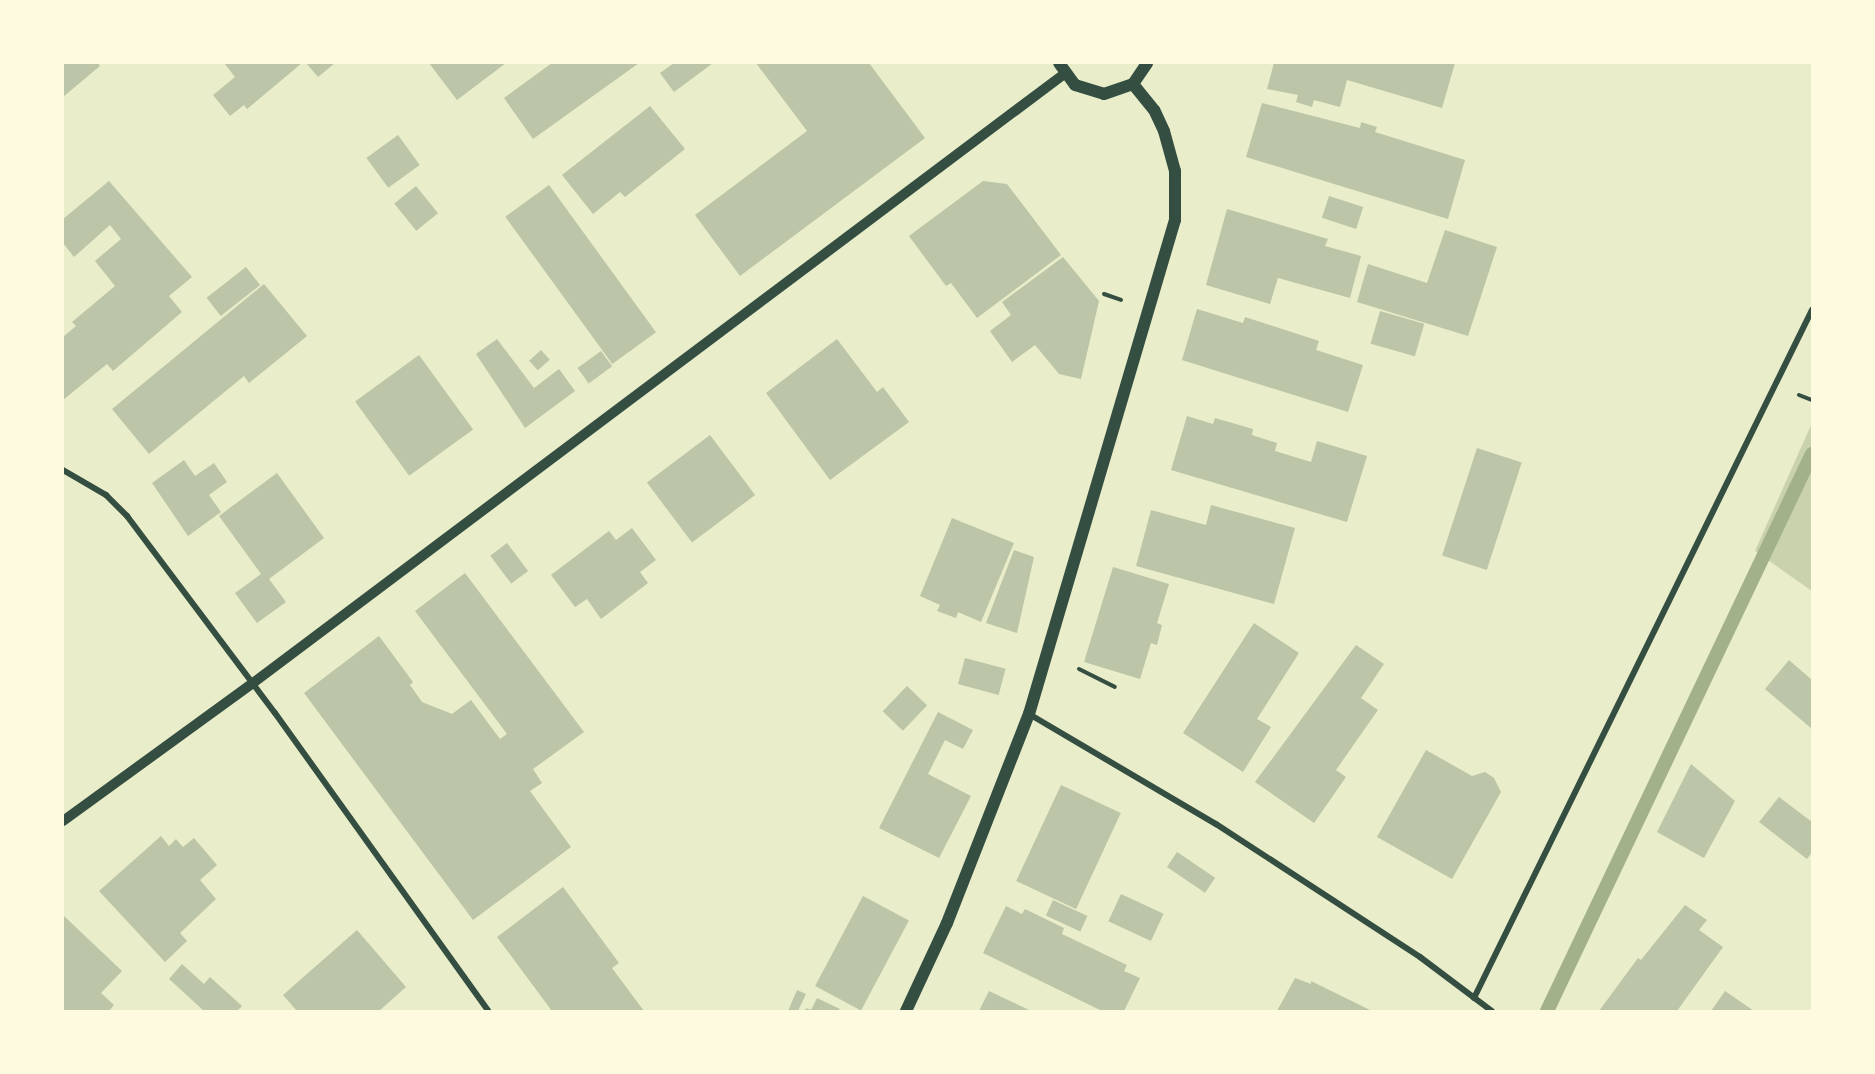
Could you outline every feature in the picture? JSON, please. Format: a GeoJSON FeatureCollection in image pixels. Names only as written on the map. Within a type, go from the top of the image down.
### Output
{"type":"FeatureCollection","features":[{"type":"Feature","properties":{"kind":"main road"},"geometry":{"type":"LineString","coordinates":[[1062,68],[1089,92],[1104,94],[1133,84],[1147,63]]}},
{"type":"Feature","properties":{"kind":"main road"},"geometry":{"type":"LineString","coordinates":[[906,1011],[948,923],[1029,714],[1175,220],[1175,171],[1164,131],[1154,110],[1133,84]]}},
{"type":"Feature","properties":{"kind":"street"},"geometry":{"type":"LineString","coordinates":[[63,822],[253,683],[1062,68]]}},
{"type":"Feature","properties":{"kind":"street"},"geometry":{"type":"LineString","coordinates":[[1474,998],[1812,310]]}},
{"type":"Feature","properties":{"kind":"street"},"geometry":{"type":"LineString","coordinates":[[63,470],[106,495],[127,516],[253,683],[488,1011]]}},
{"type":"Feature","properties":{"kind":"street"},"geometry":{"type":"LineString","coordinates":[[1029,714],[1216,824],[1420,957],[1492,1011]]}},
{"type":"Feature","properties":{"kind":"path"},"geometry":{"type":"LineString","coordinates":[[1079,669],[1115,687]]}},
{"type":"Feature","properties":{"kind":"green space"},"geometry":{"type":"Polygon","coordinates":[[[1812,423],[1812,591],[1755,551],[1812,423]]]}},
{"type":"Feature","properties":{"kind":"building"},"geometry":{"type":"Polygon","coordinates":[[[63,63],[98,63],[100,66],[63,97],[63,63]]]}},
{"type":"Feature","properties":{"kind":"building"},"geometry":{"type":"Polygon","coordinates":[[[224,63],[302,63],[247,109],[244,105],[230,116],[213,95],[235,77],[224,63]]]}},
{"type":"Feature","properties":{"kind":"building"},"geometry":{"type":"Polygon","coordinates":[[[306,63],[335,63],[318,77],[306,63]]]}},
{"type":"Feature","properties":{"kind":"building"},"geometry":{"type":"Polygon","coordinates":[[[429,63],[506,63],[457,100],[429,63]]]}},
{"type":"Feature","properties":{"kind":"building"},"geometry":{"type":"Polygon","coordinates":[[[552,63],[639,63],[533,139],[504,98],[552,63]]]}},
{"type":"Feature","properties":{"kind":"building"},"geometry":{"type":"Polygon","coordinates":[[[674,63],[713,63],[674,92],[660,73],[674,63]]]}},
{"type":"Feature","properties":{"kind":"building"},"geometry":{"type":"Polygon","coordinates":[[[756,63],[869,63],[925,138],[740,276],[695,215],[807,131],[756,63]]]}},
{"type":"Feature","properties":{"kind":"building"},"geometry":{"type":"Polygon","coordinates":[[[1274,63],[1455,63],[1442,108],[1347,80],[1340,107],[1314,100],[1312,107],[1296,102],[1298,95],[1267,89],[1274,63]]]}},
{"type":"Feature","properties":{"kind":"building"},"geometry":{"type":"Polygon","coordinates":[[[1262,103],[1360,128],[1361,122],[1377,127],[1375,132],[1465,160],[1448,219],[1246,157],[1262,103]]]}},
{"type":"Feature","properties":{"kind":"building"},"geometry":{"type":"Polygon","coordinates":[[[650,106],[685,149],[625,197],[620,192],[593,214],[562,175],[650,106]]]}},
{"type":"Feature","properties":{"kind":"building"},"geometry":{"type":"Polygon","coordinates":[[[398,135],[420,165],[388,188],[366,158],[398,135]]]}},
{"type":"Feature","properties":{"kind":"building"},"geometry":{"type":"Polygon","coordinates":[[[109,181],[192,277],[169,296],[182,312],[113,371],[107,364],[63,400],[63,337],[76,326],[72,322],[115,286],[95,261],[121,239],[110,225],[74,257],[63,243],[63,219],[109,181]]]}},
{"type":"Feature","properties":{"kind":"building"},"geometry":{"type":"Polygon","coordinates":[[[983,181],[1007,184],[1061,255],[977,318],[951,283],[946,286],[909,236],[983,181]]]}},
{"type":"Feature","properties":{"kind":"building"},"geometry":{"type":"Polygon","coordinates":[[[549,185],[656,332],[612,364],[505,217],[549,185]]]}},
{"type":"Feature","properties":{"kind":"building"},"geometry":{"type":"Polygon","coordinates":[[[416,186],[438,213],[416,231],[394,204],[416,186]]]}},
{"type":"Feature","properties":{"kind":"building"},"geometry":{"type":"Polygon","coordinates":[[[1329,196],[1363,207],[1356,229],[1322,218],[1329,196]]]}},
{"type":"Feature","properties":{"kind":"building"},"geometry":{"type":"Polygon","coordinates":[[[1227,209],[1328,239],[1325,246],[1361,256],[1350,298],[1278,278],[1270,304],[1206,285],[1227,209]]]}},
{"type":"Feature","properties":{"kind":"building"},"geometry":{"type":"Polygon","coordinates":[[[1445,230],[1497,247],[1468,336],[1357,302],[1368,264],[1427,283],[1445,230]]]}},
{"type":"Feature","properties":{"kind":"building"},"geometry":{"type":"Polygon","coordinates":[[[1063,257],[1099,301],[1081,379],[1059,374],[1035,345],[1012,362],[990,331],[1011,315],[1002,302],[1063,257]]]}},
{"type":"Feature","properties":{"kind":"building"},"geometry":{"type":"Polygon","coordinates":[[[246,267],[260,285],[221,316],[207,298],[246,267]]]}},
{"type":"Feature","properties":{"kind":"building"},"geometry":{"type":"Polygon","coordinates":[[[264,284],[307,336],[249,383],[244,376],[149,454],[112,409],[264,284]]]}},
{"type":"Feature","properties":{"kind":"building"},"geometry":{"type":"Polygon","coordinates":[[[1197,309],[1243,323],[1245,317],[1319,341],[1316,350],[1363,365],[1348,412],[1182,360],[1197,309]]]}},
{"type":"Feature","properties":{"kind":"building"},"geometry":{"type":"Polygon","coordinates":[[[1380,311],[1424,324],[1415,356],[1371,344],[1380,311]]]}},
{"type":"Feature","properties":{"kind":"building"},"geometry":{"type":"Polygon","coordinates":[[[497,339],[534,388],[559,369],[575,391],[525,428],[476,354],[497,339]]]}},
{"type":"Feature","properties":{"kind":"building"},"geometry":{"type":"Polygon","coordinates":[[[837,339],[877,392],[883,387],[909,422],[830,480],[766,393],[837,339]]]}},
{"type":"Feature","properties":{"kind":"building"},"geometry":{"type":"Polygon","coordinates":[[[541,350],[550,360],[538,370],[529,361],[541,350]]]}},
{"type":"Feature","properties":{"kind":"building"},"geometry":{"type":"Polygon","coordinates":[[[601,351],[612,366],[589,383],[578,368],[601,351]]]}},
{"type":"Feature","properties":{"kind":"building"},"geometry":{"type":"Polygon","coordinates":[[[419,355],[473,429],[409,476],[355,401],[419,355]]]}},
{"type":"Feature","properties":{"kind":"building"},"geometry":{"type":"Polygon","coordinates":[[[1187,416],[1213,424],[1215,418],[1253,429],[1252,435],[1277,443],[1275,451],[1311,462],[1317,441],[1367,456],[1347,522],[1171,470],[1187,416]]]}},
{"type":"Feature","properties":{"kind":"building"},"geometry":{"type":"Polygon","coordinates":[[[710,435],[755,495],[692,542],[647,483],[710,435]]]}},
{"type":"Feature","properties":{"kind":"building"},"geometry":{"type":"Polygon","coordinates":[[[1477,448],[1522,463],[1487,570],[1442,555],[1477,448]]]}},
{"type":"Feature","properties":{"kind":"building"},"geometry":{"type":"Polygon","coordinates":[[[184,460],[195,476],[214,463],[227,482],[209,495],[221,512],[188,536],[152,483],[184,460]]]}},
{"type":"Feature","properties":{"kind":"building"},"geometry":{"type":"Polygon","coordinates":[[[277,473],[324,538],[269,579],[286,602],[257,623],[235,593],[261,574],[219,516],[277,473]]]}},
{"type":"Feature","properties":{"kind":"building"},"geometry":{"type":"Polygon","coordinates":[[[1211,505],[1295,528],[1274,604],[1136,566],[1151,510],[1206,525],[1211,505]]]}},
{"type":"Feature","properties":{"kind":"building"},"geometry":{"type":"Polygon","coordinates":[[[952,518],[1014,543],[981,622],[958,612],[956,618],[937,611],[940,605],[920,596],[952,518]]]}},
{"type":"Feature","properties":{"kind":"building"},"geometry":{"type":"Polygon","coordinates":[[[632,528],[656,560],[640,572],[648,583],[601,619],[587,599],[575,607],[551,575],[609,531],[616,540],[632,528]]]}},
{"type":"Feature","properties":{"kind":"building"},"geometry":{"type":"Polygon","coordinates":[[[507,543],[528,571],[511,584],[490,556],[507,543]]]}},
{"type":"Feature","properties":{"kind":"building"},"geometry":{"type":"Polygon","coordinates":[[[1014,550],[1034,557],[1017,633],[986,623],[1014,550]]]}},
{"type":"Feature","properties":{"kind":"building"},"geometry":{"type":"Polygon","coordinates":[[[1113,567],[1169,584],[1157,623],[1162,625],[1157,645],[1151,643],[1140,679],[1084,662],[1113,567]]]}},
{"type":"Feature","properties":{"kind":"building"},"geometry":{"type":"Polygon","coordinates":[[[465,573],[584,732],[533,769],[542,783],[530,791],[571,847],[473,920],[304,693],[379,636],[413,682],[410,685],[422,702],[452,714],[471,700],[500,739],[507,734],[415,611],[465,573]]]}},
{"type":"Feature","properties":{"kind":"building"},"geometry":{"type":"Polygon","coordinates":[[[1254,623],[1299,653],[1257,719],[1271,727],[1243,772],[1183,733],[1254,623]]]}},
{"type":"Feature","properties":{"kind":"building"},"geometry":{"type":"Polygon","coordinates":[[[1356,645],[1384,664],[1361,698],[1378,710],[1336,770],[1346,777],[1314,823],[1255,782],[1356,645]]]}},
{"type":"Feature","properties":{"kind":"building"},"geometry":{"type":"Polygon","coordinates":[[[965,658],[1006,669],[999,695],[958,684],[965,658]]]}},
{"type":"Feature","properties":{"kind":"building"},"geometry":{"type":"Polygon","coordinates":[[[1789,660],[1812,680],[1812,729],[1765,689],[1789,660]]]}},
{"type":"Feature","properties":{"kind":"building"},"geometry":{"type":"Polygon","coordinates":[[[907,686],[927,705],[903,731],[883,711],[907,686]]]}},
{"type":"Feature","properties":{"kind":"building"},"geometry":{"type":"Polygon","coordinates":[[[938,712],[973,730],[963,749],[945,740],[928,774],[971,796],[939,858],[879,828],[938,712]]]}},
{"type":"Feature","properties":{"kind":"building"},"geometry":{"type":"Polygon","coordinates":[[[1426,750],[1472,776],[1485,772],[1494,778],[1501,792],[1452,879],[1377,837],[1426,750]]]}},
{"type":"Feature","properties":{"kind":"building"},"geometry":{"type":"Polygon","coordinates":[[[1691,764],[1735,801],[1704,858],[1657,832],[1691,764]]]}},
{"type":"Feature","properties":{"kind":"building"},"geometry":{"type":"Polygon","coordinates":[[[1061,785],[1121,813],[1076,909],[1016,881],[1061,785]]]}},
{"type":"Feature","properties":{"kind":"building"},"geometry":{"type":"Polygon","coordinates":[[[1779,797],[1812,822],[1812,852],[1807,859],[1759,822],[1779,797]]]}},
{"type":"Feature","properties":{"kind":"building"},"geometry":{"type":"Polygon","coordinates":[[[161,836],[169,846],[176,839],[183,847],[194,838],[217,865],[200,880],[216,899],[180,933],[187,941],[165,962],[99,891],[161,836]]]}},
{"type":"Feature","properties":{"kind":"building"},"geometry":{"type":"Polygon","coordinates":[[[1177,852],[1215,878],[1205,893],[1167,867],[1177,852]]]}},
{"type":"Feature","properties":{"kind":"building"},"geometry":{"type":"Polygon","coordinates":[[[563,887],[619,963],[612,968],[644,1011],[552,1011],[497,937],[563,887]]]}},
{"type":"Feature","properties":{"kind":"building"},"geometry":{"type":"Polygon","coordinates":[[[1121,894],[1164,914],[1151,941],[1108,921],[1121,894]]]}},
{"type":"Feature","properties":{"kind":"building"},"geometry":{"type":"Polygon","coordinates":[[[863,896],[909,920],[861,1010],[815,986],[863,896]]]}},
{"type":"Feature","properties":{"kind":"building"},"geometry":{"type":"Polygon","coordinates":[[[1053,900],[1087,916],[1080,931],[1046,915],[1053,900]]]}},
{"type":"Feature","properties":{"kind":"building"},"geometry":{"type":"Polygon","coordinates":[[[1685,905],[1707,920],[1699,930],[1723,947],[1677,1011],[1599,1011],[1638,958],[1641,960],[1685,905]]]}},
{"type":"Feature","properties":{"kind":"building"},"geometry":{"type":"Polygon","coordinates":[[[1006,906],[1022,914],[1025,909],[1064,928],[1062,934],[1127,965],[1124,971],[1140,978],[1124,1011],[1102,1011],[983,953],[1006,906]]]}},
{"type":"Feature","properties":{"kind":"building"},"geometry":{"type":"Polygon","coordinates":[[[63,915],[122,971],[101,993],[114,1005],[109,1011],[63,1011],[63,915]]]}},
{"type":"Feature","properties":{"kind":"building"},"geometry":{"type":"Polygon","coordinates":[[[357,930],[406,987],[379,1011],[297,1011],[283,995],[357,930]]]}},
{"type":"Feature","properties":{"kind":"building"},"geometry":{"type":"Polygon","coordinates":[[[182,964],[204,984],[210,977],[242,1006],[237,1011],[204,1011],[169,979],[182,964]]]}},
{"type":"Feature","properties":{"kind":"building"},"geometry":{"type":"Polygon","coordinates":[[[1295,978],[1311,984],[1311,981],[1372,1011],[1277,1011],[1295,978]]]}},
{"type":"Feature","properties":{"kind":"building"},"geometry":{"type":"Polygon","coordinates":[[[797,990],[806,994],[798,1011],[788,1011],[797,990]]]}},
{"type":"Feature","properties":{"kind":"building"},"geometry":{"type":"Polygon","coordinates":[[[989,991],[1031,1011],[979,1011],[989,991]]]}},
{"type":"Feature","properties":{"kind":"building"},"geometry":{"type":"Polygon","coordinates":[[[1725,991],[1754,1011],[1711,1011],[1725,991]]]}},
{"type":"Feature","properties":{"kind":"building"},"geometry":{"type":"Polygon","coordinates":[[[817,998],[840,1009],[838,1011],[805,1011],[806,1008],[811,1010],[817,998]]]}},
{"type":"Feature","properties":{"kind":"waterway"},"geometry":{"type":"LineString","coordinates":[[1547,1011],[1812,454]]}}]}
